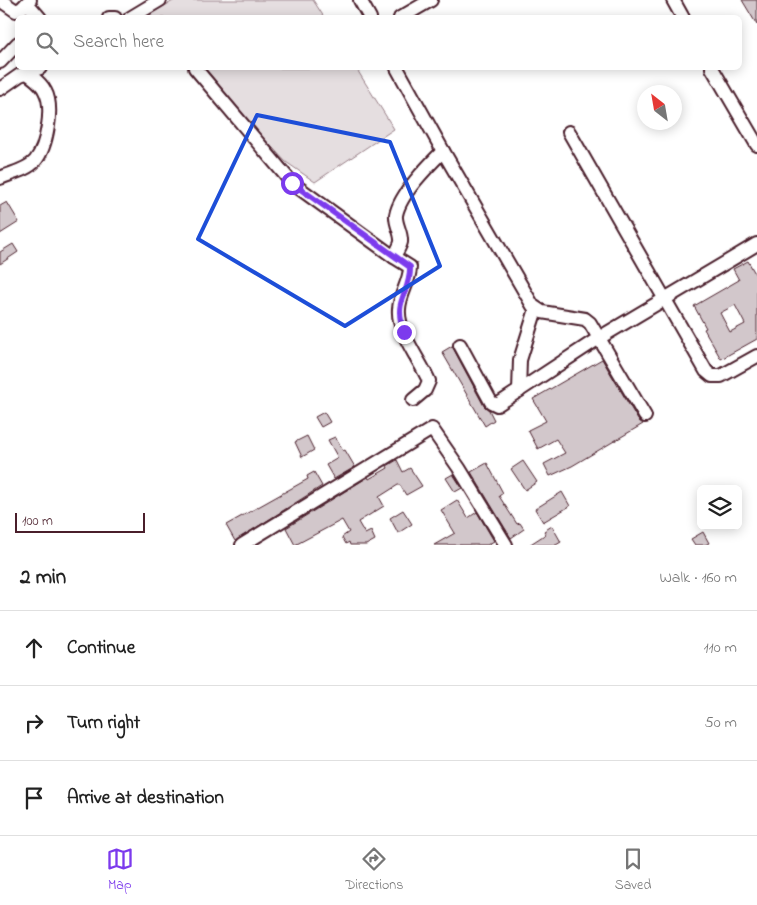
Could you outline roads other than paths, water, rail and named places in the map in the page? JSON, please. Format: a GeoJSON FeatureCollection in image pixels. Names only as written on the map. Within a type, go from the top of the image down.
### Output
{"type":"FeatureCollection","features":[{"type":"Feature","properties":{"kind":"street"},"geometry":{"type":"LineString","coordinates":[[0,0],[16,11],[28,2],[38,15]]}},
{"type":"Feature","properties":{"kind":"street"},"geometry":{"type":"LineString","coordinates":[[135,15],[160,0]]}},
{"type":"Feature","properties":{"kind":"street"},"geometry":{"type":"LineString","coordinates":[[360,0],[368,15]]}},
{"type":"Feature","properties":{"kind":"street"},"geometry":{"type":"LineString","coordinates":[[405,15],[431,0]]}},
{"type":"Feature","properties":{"kind":"street"},"geometry":{"type":"LineString","coordinates":[[673,0],[681,15]]}},
{"type":"Feature","properties":{"kind":"street"},"geometry":{"type":"LineString","coordinates":[[0,62],[15,46]]}},
{"type":"Feature","properties":{"kind":"street"},"geometry":{"type":"LineString","coordinates":[[0,89],[15,77],[33,70]]}},
{"type":"Feature","properties":{"kind":"street"},"geometry":{"type":"LineString","coordinates":[[197,70],[292,183],[410,267],[410,277],[399,306],[401,323],[429,381],[425,390],[413,400]]}},
{"type":"Feature","properties":{"kind":"street"},"geometry":{"type":"LineString","coordinates":[[398,70],[443,151],[536,309],[542,312],[585,319],[599,338],[645,416]]}},
{"type":"Feature","properties":{"kind":"street"},"geometry":{"type":"LineString","coordinates":[[713,70],[757,145]]}},
{"type":"Feature","properties":{"kind":"street"},"geometry":{"type":"LineString","coordinates":[[0,178],[27,167],[35,161],[43,144],[48,125],[50,107],[47,93],[26,72]]}},
{"type":"Feature","properties":{"kind":"street"},"geometry":{"type":"LineString","coordinates":[[569,132],[709,375],[721,376],[757,356]]}},
{"type":"Feature","properties":{"kind":"street"},"geometry":{"type":"LineString","coordinates":[[394,257],[401,241],[396,220],[399,207],[428,165],[443,151]]}},
{"type":"Feature","properties":{"kind":"street"},"geometry":{"type":"LineString","coordinates":[[460,345],[494,405],[498,406],[599,338],[757,244]]}},
{"type":"Feature","properties":{"kind":"street"},"geometry":{"type":"LineString","coordinates":[[519,391],[520,360],[536,309]]}},
{"type":"Feature","properties":{"kind":"street"},"geometry":{"type":"LineString","coordinates":[[242,545],[432,429],[459,468],[506,545]]}}]}
